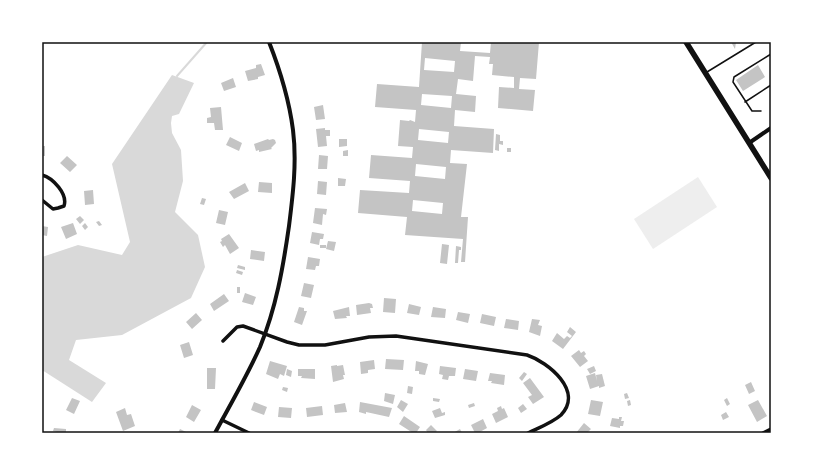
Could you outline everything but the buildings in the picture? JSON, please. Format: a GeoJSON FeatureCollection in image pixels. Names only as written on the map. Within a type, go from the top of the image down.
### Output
{"type":"FeatureCollection","features":[{"type":"Feature","properties":{"kind":"main road"},"geometry":{"type":"LineString","coordinates":[[686,42],[771,178]]}},
{"type":"Feature","properties":{"kind":"street"},"geometry":{"type":"LineString","coordinates":[[215,433],[250,368],[265,334],[275,305],[281,278],[294,190],[295,158],[293,128],[285,87],[269,42]]}},
{"type":"Feature","properties":{"kind":"street"},"geometry":{"type":"LineString","coordinates":[[749,143],[771,128]]}},
{"type":"Feature","properties":{"kind":"street"},"geometry":{"type":"LineString","coordinates":[[42,175],[46,176],[58,187],[64,194],[66,201],[64,206],[53,209],[42,200]]}},
{"type":"Feature","properties":{"kind":"street"},"geometry":{"type":"LineString","coordinates":[[223,341],[237,328],[246,327],[287,342],[313,346],[369,337],[396,336],[527,355],[540,360],[555,372],[566,390],[568,401],[564,411],[556,419],[528,433]]}},
{"type":"Feature","properties":{"kind":"street"},"geometry":{"type":"LineString","coordinates":[[222,420],[249,433]]}},
{"type":"Feature","properties":{"kind":"street"},"geometry":{"type":"LineString","coordinates":[[763,433],[771,429]]}},
{"type":"Feature","properties":{"kind":"lane"},"geometry":{"type":"LineString","coordinates":[[705,73],[756,42]]}},
{"type":"Feature","properties":{"kind":"lane"},"geometry":{"type":"LineString","coordinates":[[761,111],[752,111],[732,82],[734,77],[771,54]]}},
{"type":"Feature","properties":{"kind":"lane"},"geometry":{"type":"LineString","coordinates":[[745,102],[771,85]]}},
{"type":"Feature","properties":{"kind":"shaded area"},"geometry":{"type":"Polygon","coordinates":[[[172,75],[194,83],[179,114],[172,116],[172,133],[181,150],[183,181],[175,212],[198,235],[205,267],[191,298],[122,335],[76,340],[69,360],[106,383],[92,402],[42,370],[42,257],[78,245],[122,255],[130,242],[112,164],[172,75]]]}},
{"type":"Feature","properties":{"kind":"shaded area"},"geometry":{"type":"Polygon","coordinates":[[[698,177],[717,207],[653,249],[634,219],[698,177]]]}},
{"type":"Feature","properties":{"kind":"waterway"},"geometry":{"type":"LineString","coordinates":[[177,76],[207,42]]}}]}
